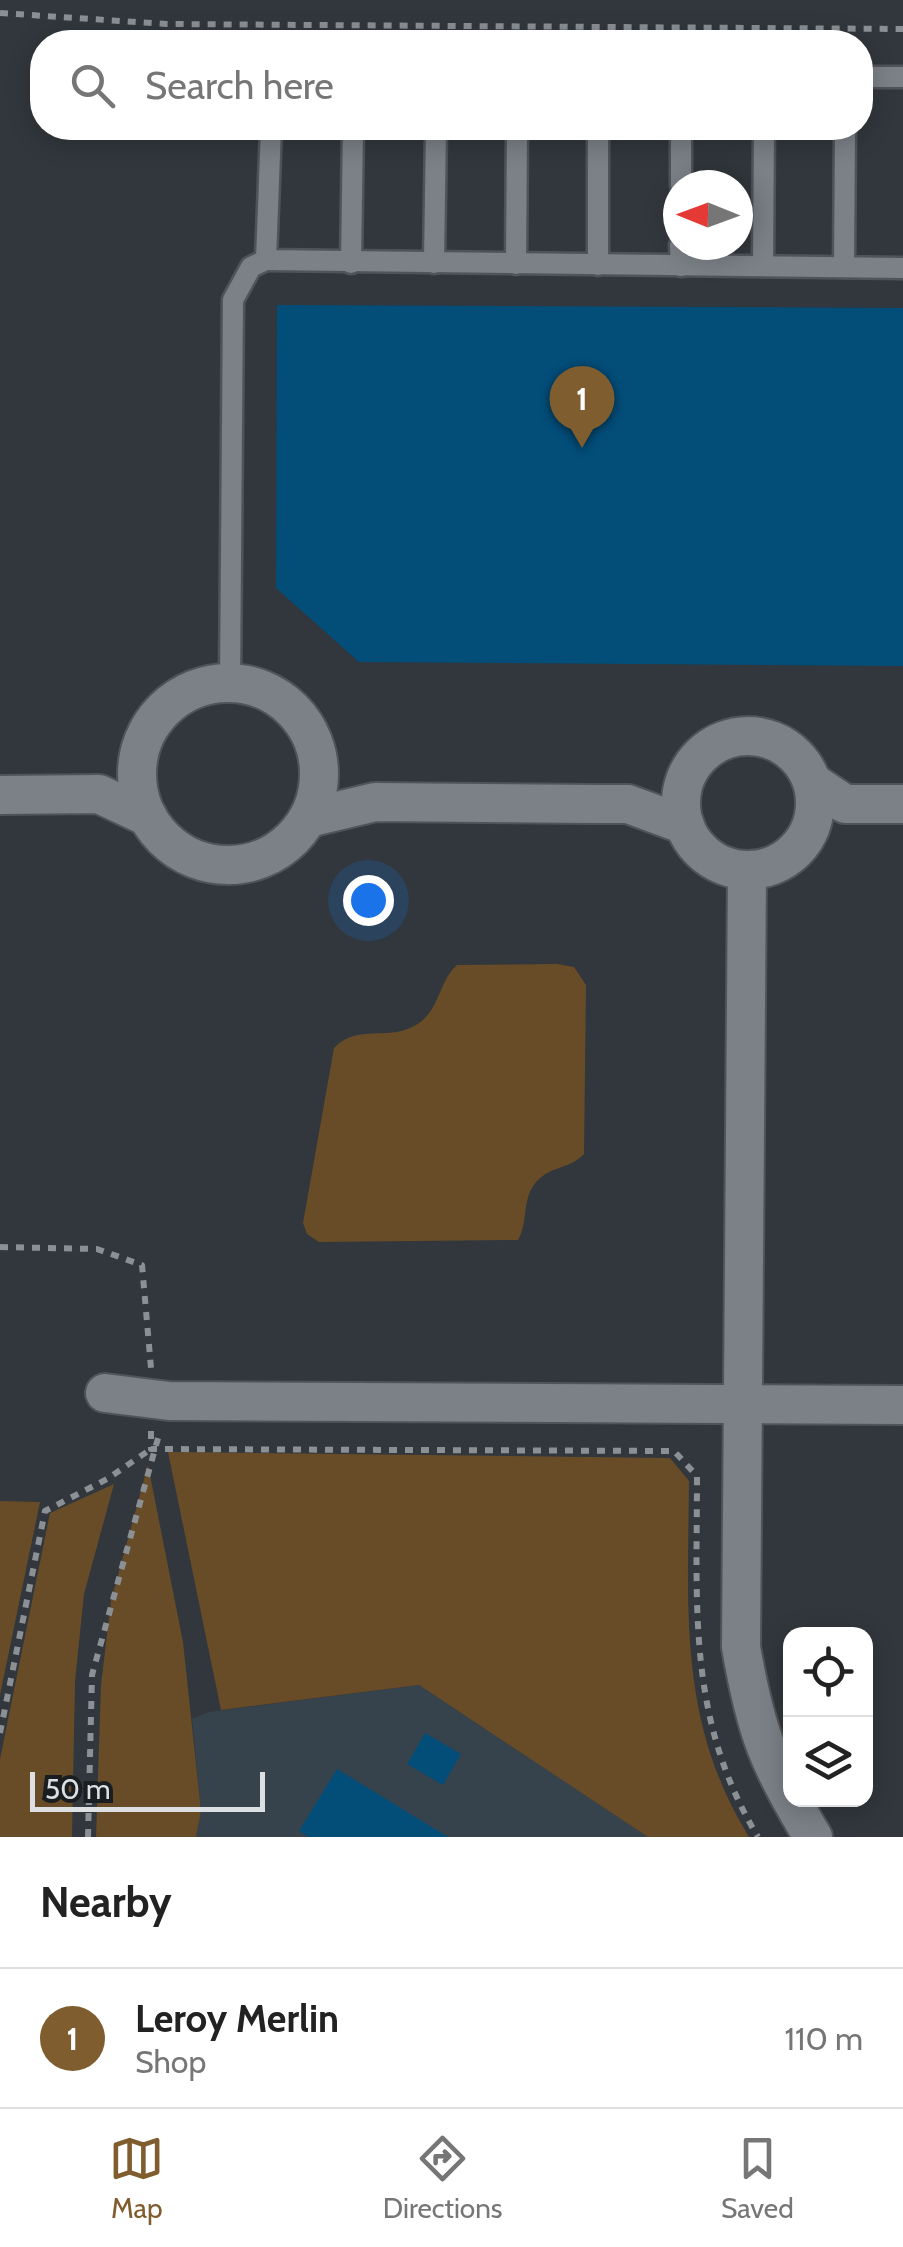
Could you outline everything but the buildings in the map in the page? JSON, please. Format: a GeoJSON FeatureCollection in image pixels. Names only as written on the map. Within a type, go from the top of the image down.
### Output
{"type":"FeatureCollection","features":[{"type":"Feature","properties":{"kind":"street"},"geometry":{"type":"LineString","coordinates":[[0,795],[99,794],[148,817],[184,854],[208,862],[237,864],[265,857],[290,841],[308,818],[318,791],[319,762],[310,734],[293,710],[270,692],[230,683],[185,693],[162,711],[145,736],[138,764],[139,793],[148,817]]}},
{"type":"Feature","properties":{"kind":"street"},"geometry":{"type":"LineString","coordinates":[[812,824],[812,782],[803,763],[769,739],[748,736],[708,749],[684,784],[681,804],[685,825],[708,858],[746,871],[768,868],[788,858],[812,824],[845,804],[903,804]]}},
{"type":"Feature","properties":{"kind":"street"},"geometry":{"type":"LineString","coordinates":[[319,762],[375,802]]}},
{"type":"Feature","properties":{"kind":"street"},"geometry":{"type":"LineString","coordinates":[[99,794],[138,764]]}},
{"type":"Feature","properties":{"kind":"street"},"geometry":{"type":"LineString","coordinates":[[812,782],[845,804]]}},
{"type":"Feature","properties":{"kind":"street"},"geometry":{"type":"LineString","coordinates":[[628,804],[684,784]]}},
{"type":"Feature","properties":{"kind":"street"},"geometry":{"type":"LineString","coordinates":[[308,818],[375,802],[628,804],[685,825]]}},
{"type":"Feature","properties":{"kind":"street"},"geometry":{"type":"LineString","coordinates":[[746,871],[741,1647],[753,1718],[770,1767],[813,1837]]}},
{"type":"Feature","properties":{"kind":"street"},"geometry":{"type":"LineString","coordinates":[[105,1393],[160,1401],[903,1405]]}},
{"type":"Feature","properties":{"kind":"lane"},"geometry":{"type":"LineString","coordinates":[[873,77],[903,77]]}},
{"type":"Feature","properties":{"kind":"lane"},"geometry":{"type":"LineString","coordinates":[[266,260],[271,140]]}},
{"type":"Feature","properties":{"kind":"lane"},"geometry":{"type":"LineString","coordinates":[[351,263],[354,140]]}},
{"type":"Feature","properties":{"kind":"lane"},"geometry":{"type":"LineString","coordinates":[[434,264],[436,140]]}},
{"type":"Feature","properties":{"kind":"lane"},"geometry":{"type":"LineString","coordinates":[[516,264],[517,140]]}},
{"type":"Feature","properties":{"kind":"lane"},"geometry":{"type":"LineString","coordinates":[[598,140],[598,265]]}},
{"type":"Feature","properties":{"kind":"lane"},"geometry":{"type":"LineString","coordinates":[[681,140],[681,170]]}},
{"type":"Feature","properties":{"kind":"lane"},"geometry":{"type":"LineString","coordinates":[[763,266],[764,140]]}},
{"type":"Feature","properties":{"kind":"lane"},"geometry":{"type":"LineString","coordinates":[[844,267],[845,140]]}},
{"type":"Feature","properties":{"kind":"lane"},"geometry":{"type":"LineString","coordinates":[[230,683],[233,300],[252,267],[266,260],[598,265],[663,257]]}},
{"type":"Feature","properties":{"kind":"lane"},"geometry":{"type":"LineString","coordinates":[[718,260],[763,266],[903,268]]}},
{"type":"Feature","properties":{"kind":"path"},"geometry":{"type":"LineString","coordinates":[[0,13],[166,24],[903,30]]}},
{"type":"Feature","properties":{"kind":"path"},"geometry":{"type":"LineString","coordinates":[[0,1247],[97,1249],[142,1266],[150,1319],[160,1401],[153,1449],[92,1676],[88,1837]]}},
{"type":"Feature","properties":{"kind":"path"},"geometry":{"type":"LineString","coordinates":[[153,1449],[160,1401]]}},
{"type":"Feature","properties":{"kind":"path"},"geometry":{"type":"LineString","coordinates":[[0,1732],[45,1510],[107,1479],[153,1449],[674,1451],[698,1476],[697,1639],[708,1724],[728,1782],[758,1837]]}},
{"type":"Feature","properties":{"kind":"shaded area"},"geometry":{"type":"Polygon","coordinates":[[[457,965],[574,967],[586,985],[584,1154],[537,1181],[529,1195],[518,1240],[319,1242],[307,1234],[303,1223],[334,1048],[353,1036],[395,1032],[416,1025],[430,1012],[457,965]]]}},
{"type":"Feature","properties":{"kind":"shaded area"},"geometry":{"type":"Polygon","coordinates":[[[168,1452],[670,1458],[689,1481],[689,1620],[699,1708],[726,1794],[749,1837],[648,1837],[419,1685],[221,1710],[168,1452]]]}},
{"type":"Feature","properties":{"kind":"shaded area"},"geometry":{"type":"Polygon","coordinates":[[[148,1465],[183,1642],[201,1811],[196,1837],[96,1837],[101,1685],[111,1601],[148,1465]]]}},
{"type":"Feature","properties":{"kind":"shaded area"},"geometry":{"type":"Polygon","coordinates":[[[114,1484],[84,1594],[75,1681],[72,1837],[0,1837],[0,1759],[50,1513],[114,1484]]]}},
{"type":"Feature","properties":{"kind":"shaded area"},"geometry":{"type":"Polygon","coordinates":[[[0,1501],[40,1502],[0,1695],[0,1501]]]}},
{"type":"Feature","properties":{"kind":"shaded area"},"geometry":{"type":"Polygon","coordinates":[[[419,1685],[648,1837],[196,1837],[201,1811],[192,1719],[209,1712],[419,1685]]]}},
{"type":"Feature","properties":{"kind":"place","name":"Leroy Merlin"},"geometry":{"type":"Point","coordinates":[582,448]}}]}
